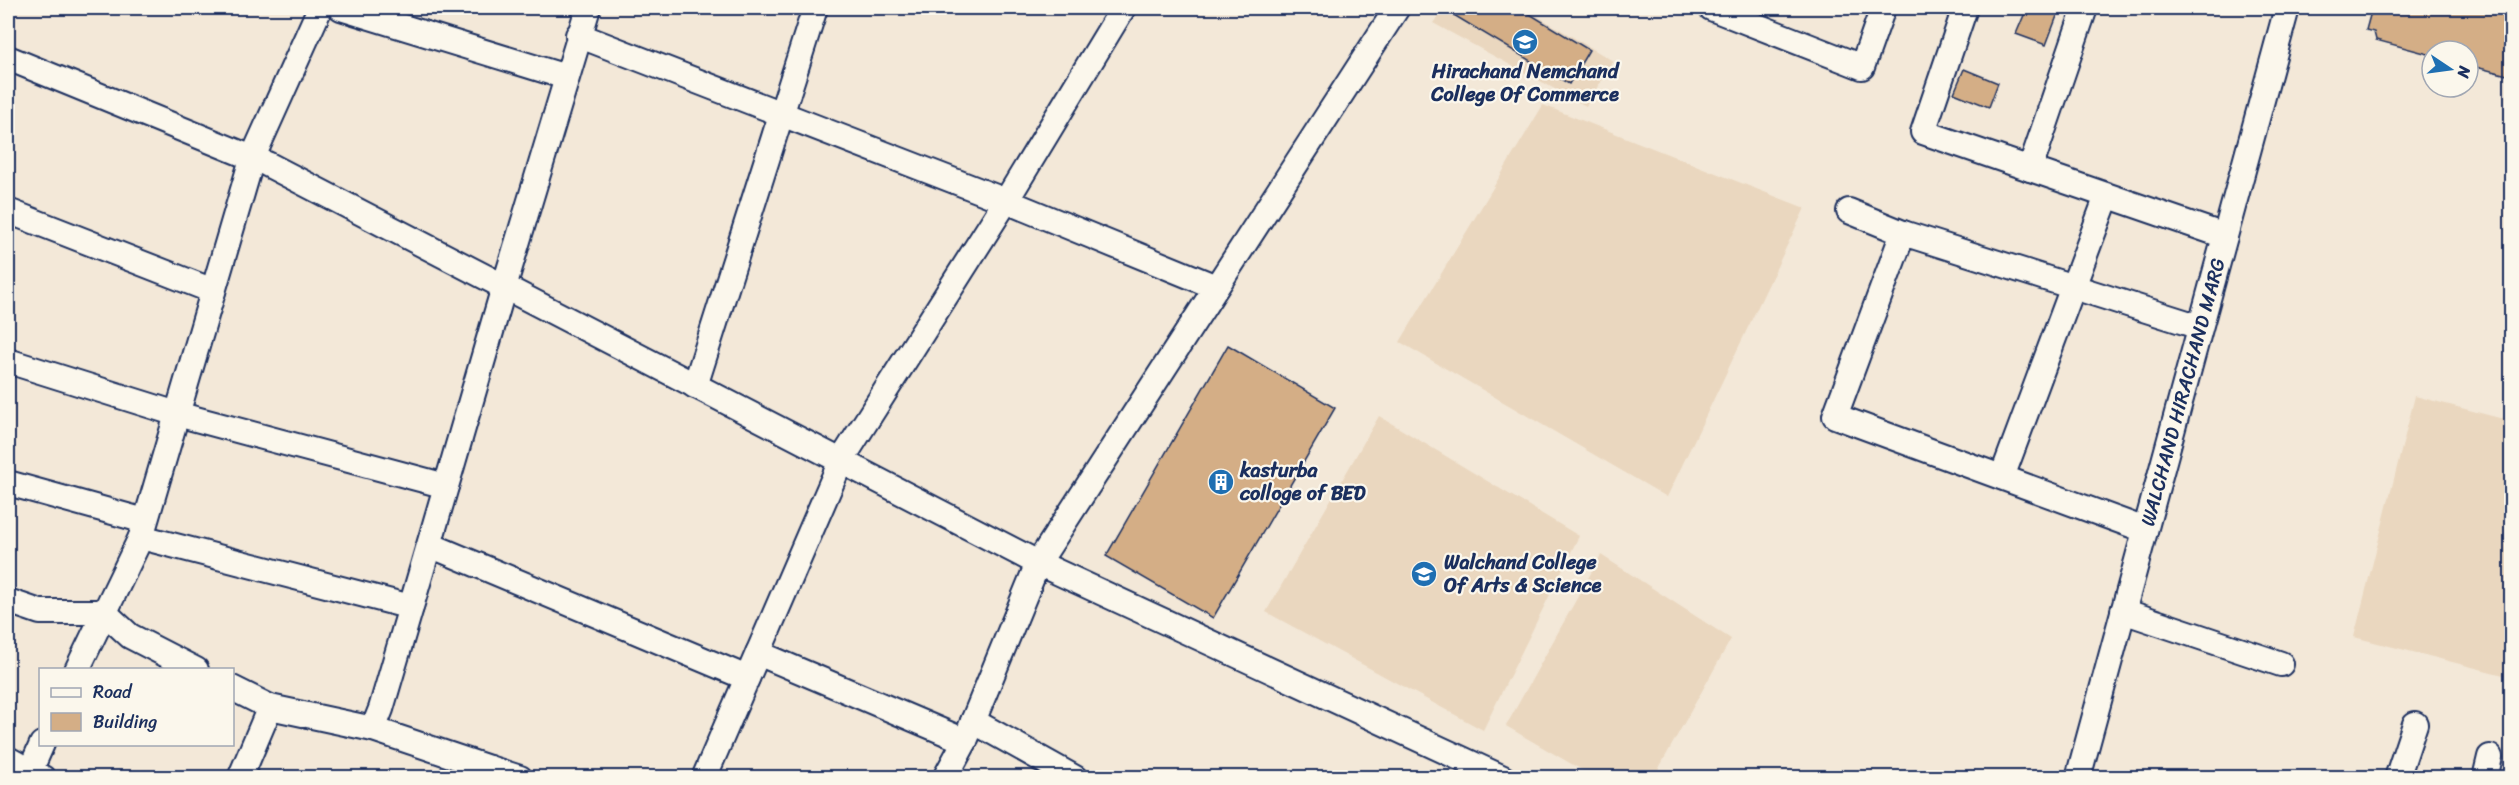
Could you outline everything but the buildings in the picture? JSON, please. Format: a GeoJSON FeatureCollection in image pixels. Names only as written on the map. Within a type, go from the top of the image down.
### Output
{"type":"FeatureCollection","features":[{"type":"Feature","properties":{"kind":"street"},"geometry":{"type":"LineString","coordinates":[[77,668],[143,529],[252,159],[320,8]]}},
{"type":"Feature","properties":{"kind":"street"},"geometry":{"type":"LineString","coordinates":[[341,8],[566,77]]}},
{"type":"Feature","properties":{"kind":"street"},"geometry":{"type":"LineString","coordinates":[[373,729],[430,545],[504,287],[588,8]]}},
{"type":"Feature","properties":{"kind":"street"},"geometry":{"type":"LineString","coordinates":[[695,386],[815,8]]}},
{"type":"Feature","properties":{"kind":"street"},"geometry":{"type":"LineString","coordinates":[[704,777],[841,461],[1006,201],[1123,8]]}},
{"type":"Feature","properties":{"kind":"street"},"geometry":{"type":"LineString","coordinates":[[945,777],[969,731],[1038,563],[1397,8]]}},
{"type":"Feature","properties":{"kind":"street"},"geometry":{"type":"LineString","coordinates":[[1711,8],[1862,67],[1883,8]]}},
{"type":"Feature","properties":{"kind":"street"},"geometry":{"type":"LineString","coordinates":[[1965,8],[1923,132],[2225,236]]}},
{"type":"Feature","properties":{"kind":"street"},"geometry":{"type":"LineString","coordinates":[[2030,169],[2085,8]]}},
{"type":"Feature","properties":{"kind":"street","name":"WALCHAND HIRACHAND MARG"},"geometry":{"type":"LineString","coordinates":[[2078,777],[2287,8]]}},
{"type":"Feature","properties":{"kind":"street"},"geometry":{"type":"LineString","coordinates":[[578,36],[780,116],[1006,201],[1216,287]]}},
{"type":"Feature","properties":{"kind":"street"},"geometry":{"type":"LineString","coordinates":[[8,58],[252,159],[1038,563],[1503,777]]}},
{"type":"Feature","properties":{"kind":"street"},"geometry":{"type":"LineString","coordinates":[[2002,477],[2107,196]]}},
{"type":"Feature","properties":{"kind":"street"},"geometry":{"type":"LineString","coordinates":[[8,211],[213,291]]}},
{"type":"Feature","properties":{"kind":"street"},"geometry":{"type":"LineString","coordinates":[[1849,211],[1903,233],[2200,327]]}},
{"type":"Feature","properties":{"kind":"street"},"geometry":{"type":"LineString","coordinates":[[1903,233],[1835,416],[2145,530]]}},
{"type":"Feature","properties":{"kind":"street"},"geometry":{"type":"LineString","coordinates":[[8,361],[177,414],[446,486]]}},
{"type":"Feature","properties":{"kind":"street"},"geometry":{"type":"LineString","coordinates":[[8,483],[143,529],[411,607]]}},
{"type":"Feature","properties":{"kind":"street"},"geometry":{"type":"LineString","coordinates":[[430,545],[747,678]]}},
{"type":"Feature","properties":{"kind":"street"},"geometry":{"type":"LineString","coordinates":[[8,601],[40,612],[104,612],[130,636],[194,668]]}},
{"type":"Feature","properties":{"kind":"street"},"geometry":{"type":"LineString","coordinates":[[2124,611],[2281,664]]}},
{"type":"Feature","properties":{"kind":"street"},"geometry":{"type":"LineString","coordinates":[[758,653],[969,731],[1074,777]]}},
{"type":"Feature","properties":{"kind":"street"},"geometry":{"type":"LineString","coordinates":[[234,689],[270,707],[373,729],[486,773],[519,777]]}},
{"type":"Feature","properties":{"kind":"street"},"geometry":{"type":"LineString","coordinates":[[240,777],[270,707]]}},
{"type":"Feature","properties":{"kind":"street"},"geometry":{"type":"LineString","coordinates":[[2397,777],[2415,724]]}},
{"type":"Feature","properties":{"kind":"street"},"geometry":{"type":"LineString","coordinates":[[8,759],[33,775],[41,746]]}},
{"type":"Feature","properties":{"kind":"shaded area","name":"Hirachand Nemchand College Of Commerce"},"geometry":{"type":"Polygon","coordinates":[[[1444,8],[1524,8],[1613,61],[1586,106],[1433,23],[1444,8]]]}},
{"type":"Feature","properties":{"kind":"shaded area"},"geometry":{"type":"Polygon","coordinates":[[[1543,105],[1805,208],[1667,497],[1400,342],[1543,105]]]}},
{"type":"Feature","properties":{"kind":"shaded area"},"geometry":{"type":"Polygon","coordinates":[[[2415,396],[2511,421],[2511,677],[2354,637],[2415,396]]]}},
{"type":"Feature","properties":{"kind":"shaded area","name":"Walchand College Of Arts & Science"},"geometry":{"type":"Polygon","coordinates":[[[1379,416],[1579,536],[1483,730],[1266,612],[1379,416]]]}},
{"type":"Feature","properties":{"kind":"shaded area"},"geometry":{"type":"Polygon","coordinates":[[[1601,555],[1731,639],[1654,777],[1594,777],[1506,726],[1601,555]]]}},
{"type":"Feature","properties":{"kind":"place","name":"Hirachand Nemchand College Of Commerce"},"geometry":{"type":"Point","coordinates":[1525,42]}},
{"type":"Feature","properties":{"kind":"place","name":"kasturba colloge of BED"},"geometry":{"type":"Point","coordinates":[1221,482]}},
{"type":"Feature","properties":{"kind":"place","name":"Walchand College Of Arts & Science"},"geometry":{"type":"Point","coordinates":[1424,574]}}]}
